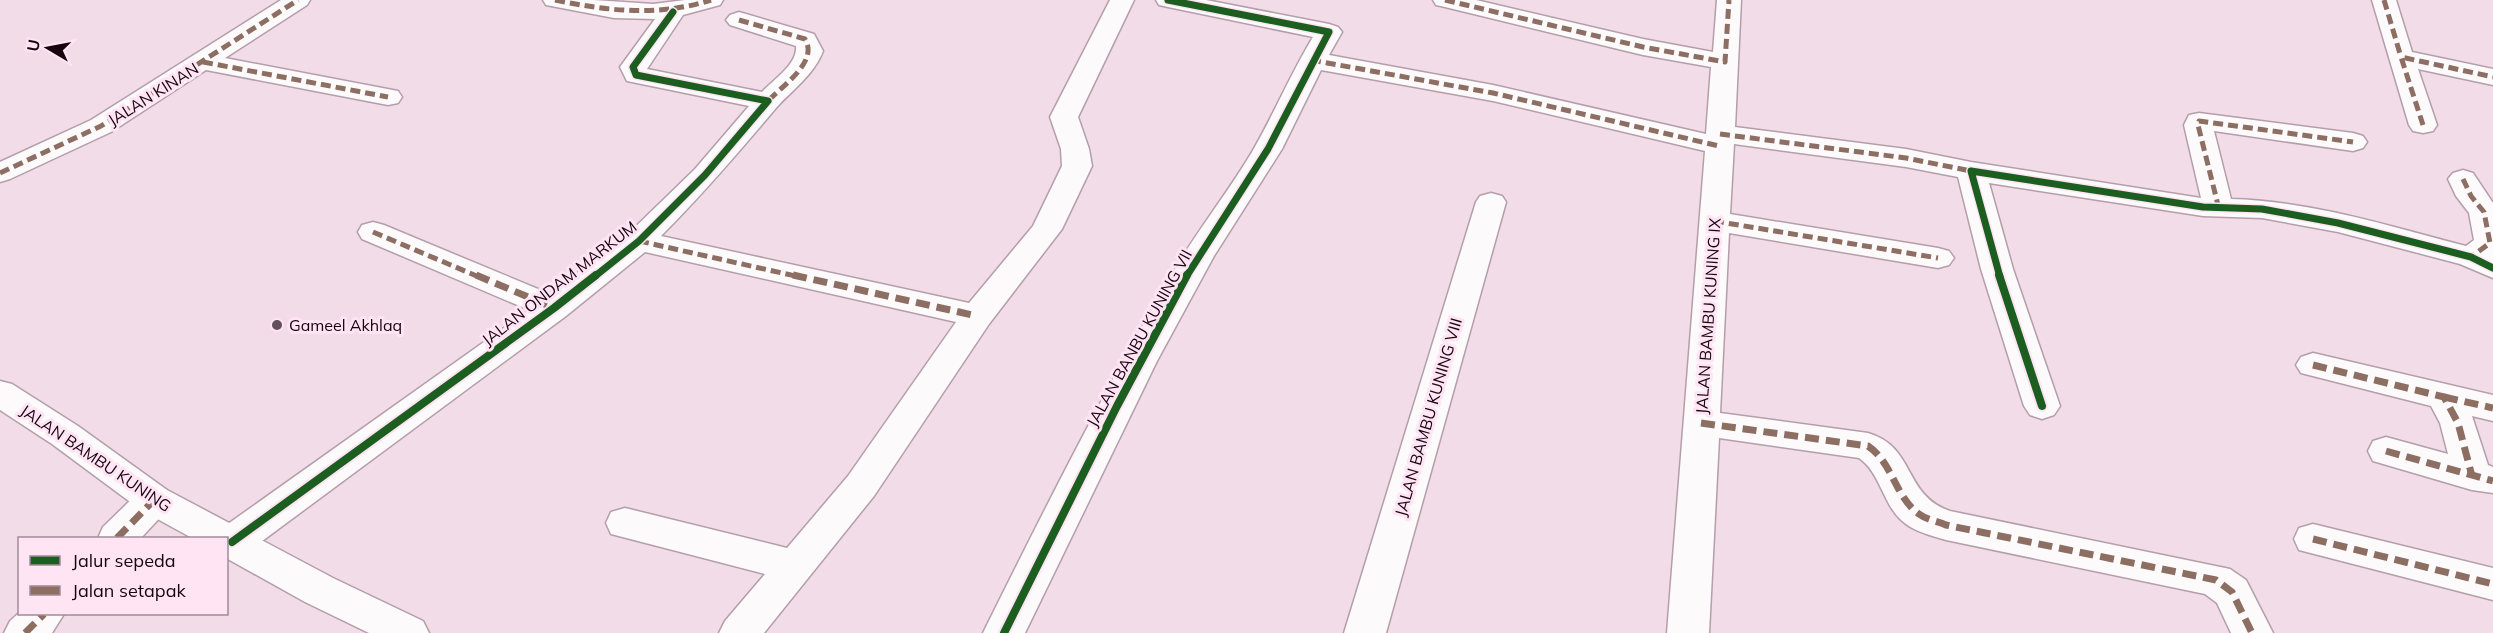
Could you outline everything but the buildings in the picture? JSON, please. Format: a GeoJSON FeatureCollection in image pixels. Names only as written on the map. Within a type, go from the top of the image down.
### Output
{"type":"FeatureCollection","features":[{"type":"Feature","properties":{"kind":"street","name":"JALAN KINAN"},"geometry":{"type":"LineString","coordinates":[[0,173],[101,126],[298,0]]}},
{"type":"Feature","properties":{"kind":"street"},"geometry":{"type":"LineString","coordinates":[[555,0],[588,7],[653,13],[673,12],[711,0]]}},
{"type":"Feature","properties":{"kind":"street"},"geometry":{"type":"LineString","coordinates":[[740,633],[861,486],[977,316],[1047,229],[1077,166],[1075,149],[1064,117],[1122,0]]}},
{"type":"Feature","properties":{"kind":"street"},"geometry":{"type":"LineString","coordinates":[[1168,0],[1320,46],[1493,93],[1720,140],[1906,158],[1971,171],[2219,209],[2262,209],[2338,224],[2482,262],[2490,243],[2484,212],[2471,196],[2463,179]]}},
{"type":"Feature","properties":{"kind":"street"},"geometry":{"type":"LineString","coordinates":[[1445,0],[1643,47],[1725,62]]}},
{"type":"Feature","properties":{"kind":"street","name":"JALAN BAMBU KUNING IX"},"geometry":{"type":"LineString","coordinates":[[1688,633],[1729,0]]}},
{"type":"Feature","properties":{"kind":"street"},"geometry":{"type":"LineString","coordinates":[[2384,0],[2423,125]]}},
{"type":"Feature","properties":{"kind":"street"},"geometry":{"type":"LineString","coordinates":[[673,12],[633,67],[636,75],[768,101]]}},
{"type":"Feature","properties":{"kind":"street","name":"JALAN ONDAM MARKUM"},"geometry":{"type":"LineString","coordinates":[[228,540],[554,308],[639,241],[705,175],[802,64],[809,52],[805,39],[739,20]]}},
{"type":"Feature","properties":{"kind":"street","name":"JALAN BANBU KUNING VII"},"geometry":{"type":"LineString","coordinates":[[1004,633],[1136,367],[1191,268],[1233,207],[1268,149],[1320,46]]}},
{"type":"Feature","properties":{"kind":"street"},"geometry":{"type":"LineString","coordinates":[[2401,57],[2493,77]]}},
{"type":"Feature","properties":{"kind":"street"},"geometry":{"type":"LineString","coordinates":[[203,62],[388,98]]}},
{"type":"Feature","properties":{"kind":"street"},"geometry":{"type":"LineString","coordinates":[[2219,209],[2198,125],[2199,121],[2353,142]]}},
{"type":"Feature","properties":{"kind":"street"},"geometry":{"type":"LineString","coordinates":[[1971,171],[1997,269],[2042,406]]}},
{"type":"Feature","properties":{"kind":"street","name":"JALAN BAMBU KUNING VIII"},"geometry":{"type":"LineString","coordinates":[[1365,633],[1491,202]]}},
{"type":"Feature","properties":{"kind":"street"},"geometry":{"type":"LineString","coordinates":[[1714,221],[1938,258]]}},
{"type":"Feature","properties":{"kind":"street"},"geometry":{"type":"LineString","coordinates":[[372,232],[554,308]]}},
{"type":"Feature","properties":{"kind":"street"},"geometry":{"type":"LineString","coordinates":[[639,241],[977,316]]}},
{"type":"Feature","properties":{"kind":"street"},"geometry":{"type":"LineString","coordinates":[[2313,366],[2493,408]]}},
{"type":"Feature","properties":{"kind":"street","name":"JALAN BAMBU KUNING"},"geometry":{"type":"LineString","coordinates":[[0,393],[65,435],[154,500],[222,537]]}},
{"type":"Feature","properties":{"kind":"street"},"geometry":{"type":"LineString","coordinates":[[2444,397],[2482,478]]}},
{"type":"Feature","properties":{"kind":"street"},"geometry":{"type":"LineString","coordinates":[[1701,423],[1868,446],[1879,452],[1887,462],[1904,496],[1918,514],[1946,525],[2217,580],[2232,592],[2253,633]]}},
{"type":"Feature","properties":{"kind":"street"},"geometry":{"type":"LineString","coordinates":[[2386,451],[2482,478]]}},
{"type":"Feature","properties":{"kind":"street"},"geometry":{"type":"LineString","coordinates":[[118,537],[154,500]]}},
{"type":"Feature","properties":{"kind":"street"},"geometry":{"type":"LineString","coordinates":[[626,523],[795,566]]}},
{"type":"Feature","properties":{"kind":"street","name":"JALAN BAMBU KUNING"},"geometry":{"type":"LineString","coordinates":[[228,540],[319,590],[408,633]]}},
{"type":"Feature","properties":{"kind":"street"},"geometry":{"type":"LineString","coordinates":[[2313,540],[2493,584]]}},
{"type":"Feature","properties":{"kind":"street"},"geometry":{"type":"LineString","coordinates":[[25,633],[43,615]]}},
{"type":"Feature","properties":{"kind":"marked path"},"geometry":{"type":"LineString","coordinates":[[0,173],[101,126],[298,0]]}},
{"type":"Feature","properties":{"kind":"marked path"},"geometry":{"type":"LineString","coordinates":[[555,0],[633,12],[672,10],[711,0]]}},
{"type":"Feature","properties":{"kind":"marked path"},"geometry":{"type":"LineString","coordinates":[[1445,0],[1643,47],[1725,62],[1729,0]]}},
{"type":"Feature","properties":{"kind":"marked path"},"geometry":{"type":"LineString","coordinates":[[2384,0],[2401,57]]}},
{"type":"Feature","properties":{"kind":"marked path"},"geometry":{"type":"LineString","coordinates":[[739,20],[805,39],[809,46],[809,53],[802,66],[768,101]]}},
{"type":"Feature","properties":{"kind":"marked path"},"geometry":{"type":"LineString","coordinates":[[2423,125],[2401,57],[2493,77]]}},
{"type":"Feature","properties":{"kind":"marked path"},"geometry":{"type":"LineString","coordinates":[[1311,60],[1493,93],[1719,146]]}},
{"type":"Feature","properties":{"kind":"marked path"},"geometry":{"type":"LineString","coordinates":[[203,62],[388,97]]}},
{"type":"Feature","properties":{"kind":"marked path"},"geometry":{"type":"LineString","coordinates":[[2219,209],[2198,125],[2199,121],[2353,142]]}},
{"type":"Feature","properties":{"kind":"marked path"},"geometry":{"type":"LineString","coordinates":[[1720,134],[1906,158],[1971,171]]}},
{"type":"Feature","properties":{"kind":"marked path"},"geometry":{"type":"LineString","coordinates":[[2463,179],[2471,196],[2484,212],[2490,243],[2471,257]]}},
{"type":"Feature","properties":{"kind":"marked path"},"geometry":{"type":"LineString","coordinates":[[1714,221],[1938,258]]}},
{"type":"Feature","properties":{"kind":"marked path"},"geometry":{"type":"LineString","coordinates":[[373,232],[554,308]]}},
{"type":"Feature","properties":{"kind":"marked path"},"geometry":{"type":"LineString","coordinates":[[639,241],[977,316]]}},
{"type":"Feature","properties":{"kind":"marked path"},"geometry":{"type":"LineString","coordinates":[[2313,365],[2444,397],[2458,423],[2472,476]]}},
{"type":"Feature","properties":{"kind":"marked path"},"geometry":{"type":"LineString","coordinates":[[2444,397],[2493,408]]}},
{"type":"Feature","properties":{"kind":"marked path"},"geometry":{"type":"LineString","coordinates":[[1701,423],[1868,446],[1884,460],[1904,498],[1922,516],[1946,525],[2216,580],[2232,592],[2252,633]]}},
{"type":"Feature","properties":{"kind":"marked path"},"geometry":{"type":"LineString","coordinates":[[2386,451],[2493,481]]}},
{"type":"Feature","properties":{"kind":"marked path"},"geometry":{"type":"LineString","coordinates":[[118,537],[154,500]]}},
{"type":"Feature","properties":{"kind":"marked path"},"geometry":{"type":"LineString","coordinates":[[2313,539],[2493,584]]}},
{"type":"Feature","properties":{"kind":"marked path"},"geometry":{"type":"LineString","coordinates":[[25,633],[43,615]]}},
{"type":"Feature","properties":{"kind":"cycle path"},"geometry":{"type":"LineString","coordinates":[[1004,633],[1164,316],[1198,256],[1268,149],[1329,32],[1168,0]]}},
{"type":"Feature","properties":{"kind":"cycle path"},"geometry":{"type":"LineString","coordinates":[[232,542],[554,308],[639,241],[705,175],[768,101],[636,75],[633,67],[673,12]]}},
{"type":"Feature","properties":{"kind":"cycle path"},"geometry":{"type":"LineString","coordinates":[[2042,406],[1997,269],[1971,171],[2203,207],[2262,209],[2338,223],[2471,257],[2493,268]]}},
{"type":"Feature","properties":{"kind":"place","name":"Gameel Akhlaq"},"geometry":{"type":"Point","coordinates":[277,325]}}]}
